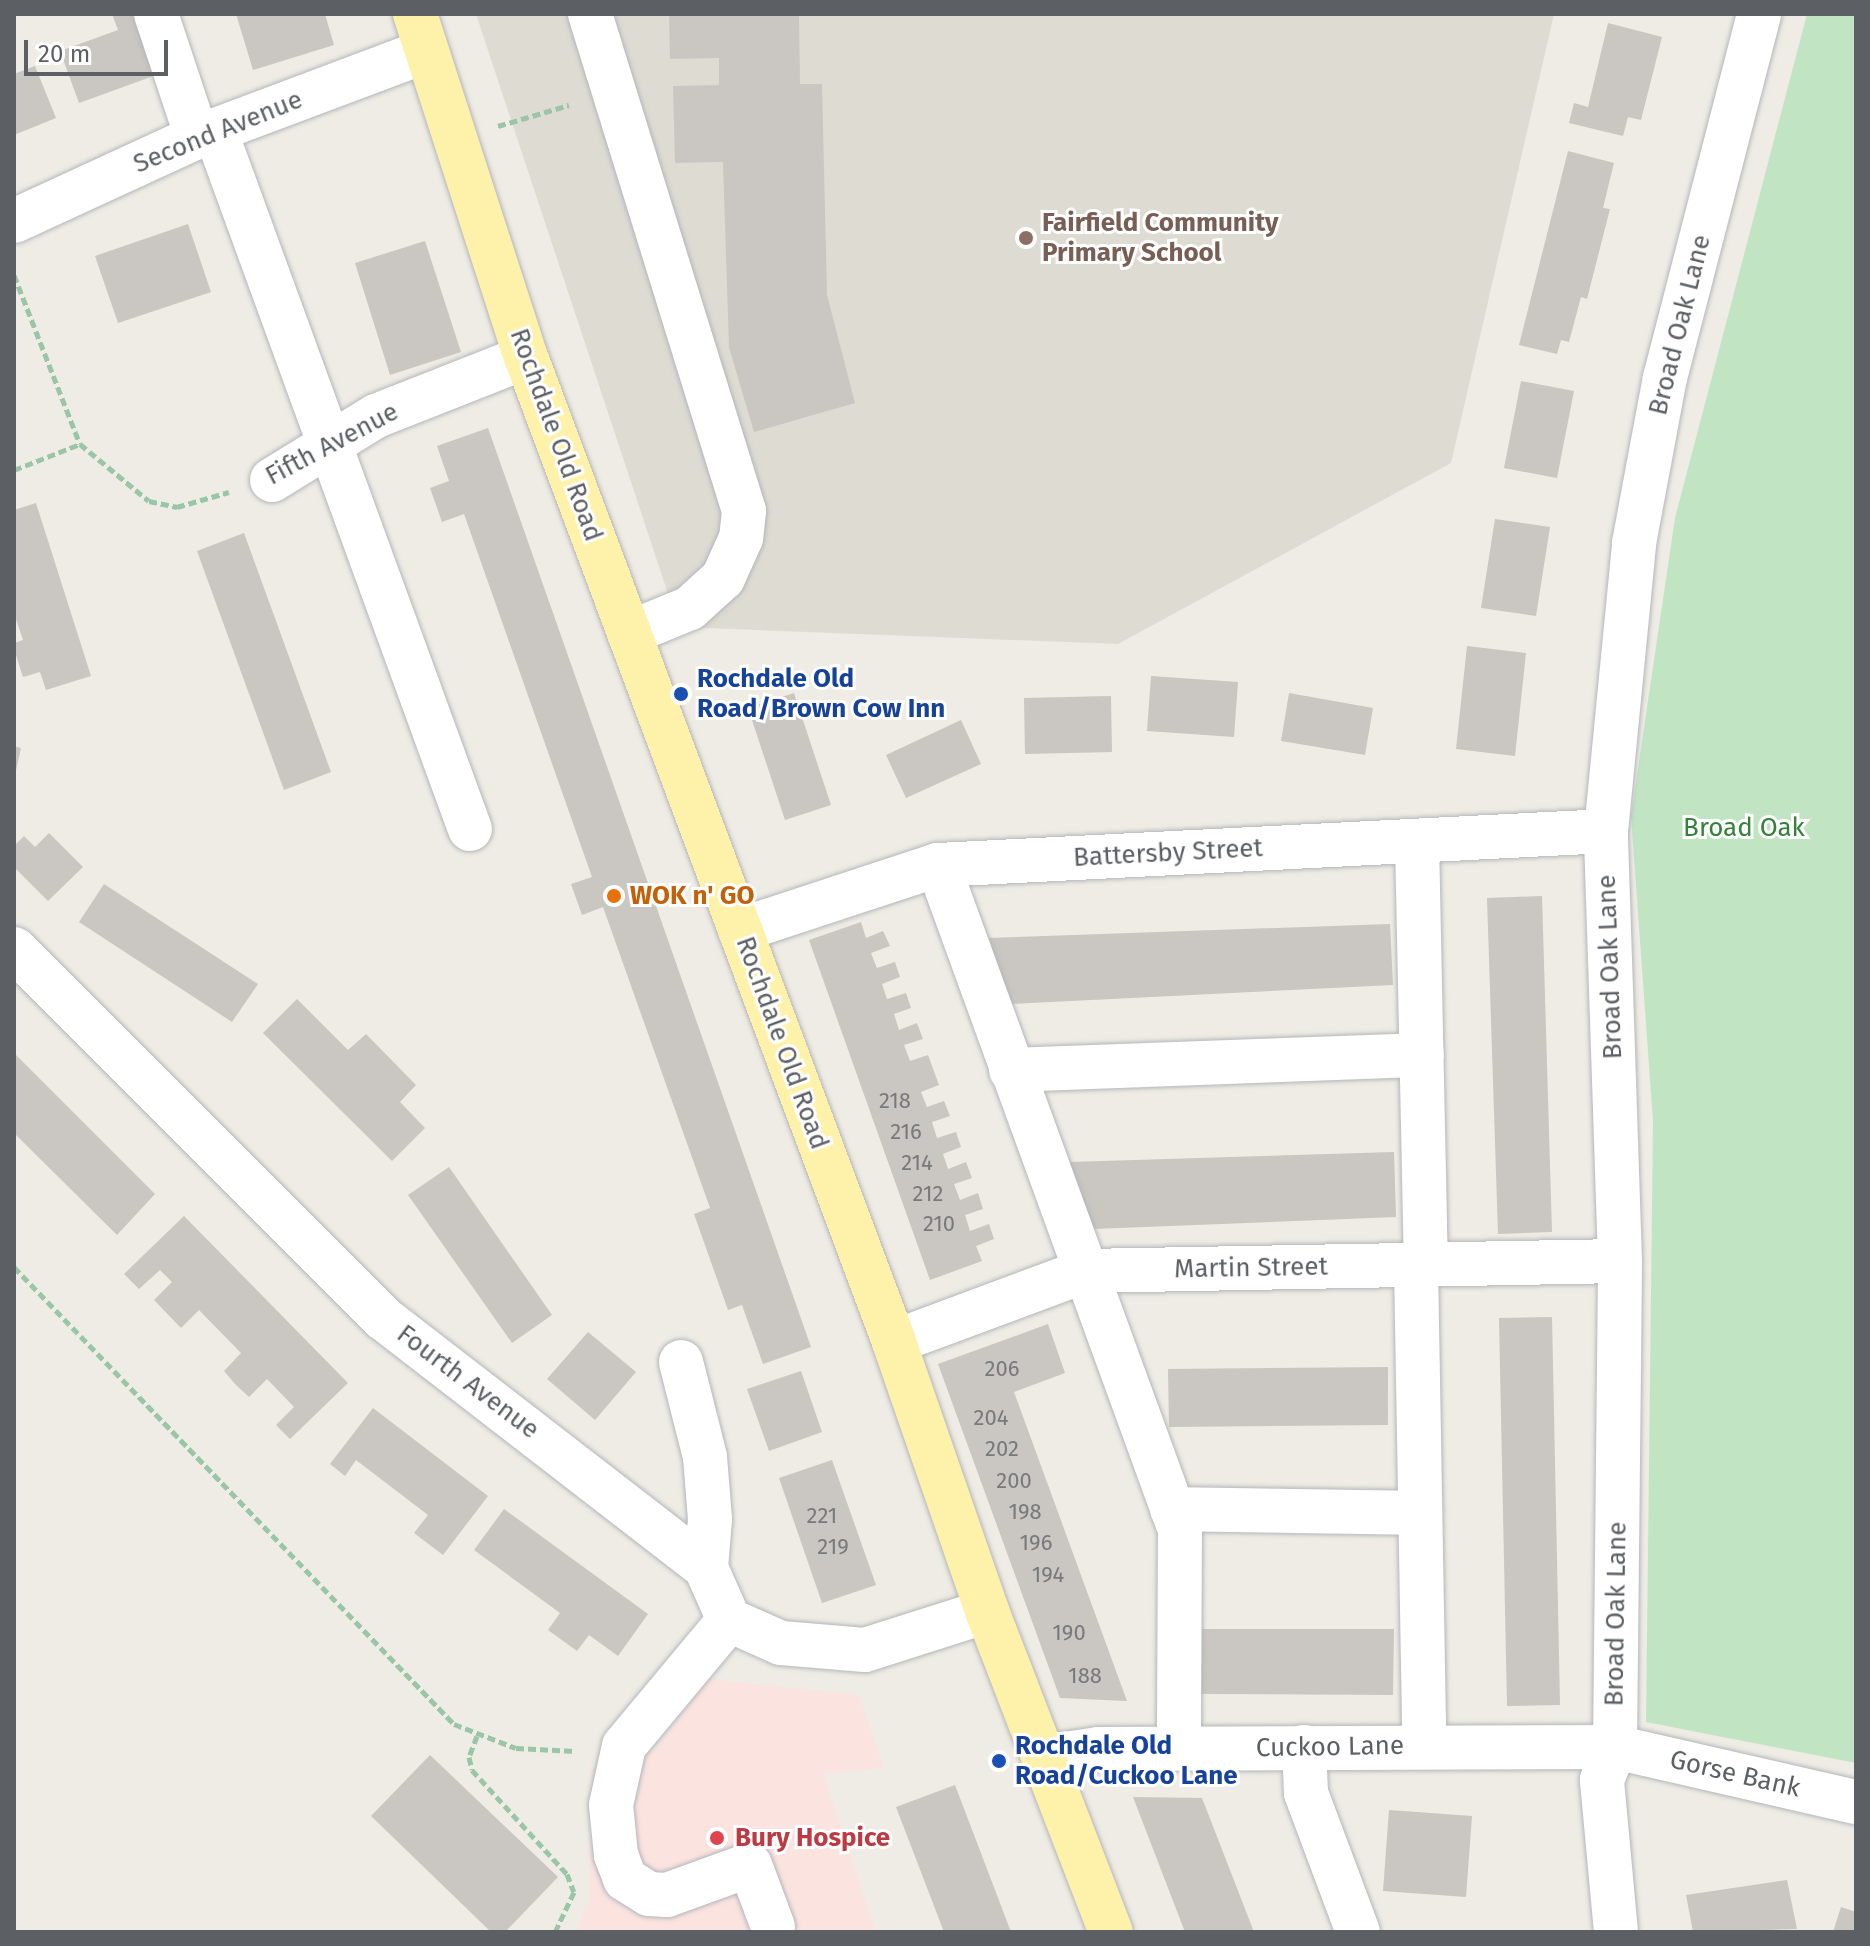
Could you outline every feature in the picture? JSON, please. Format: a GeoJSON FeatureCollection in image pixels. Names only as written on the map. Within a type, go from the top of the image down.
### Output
{"type":"FeatureCollection","features":[{"type":"Feature","properties":{"kind":"main road","name":"Rochdale Old Road"},"geometry":{"type":"LineString","coordinates":[[420,32],[526,357],[894,1342],[987,1611],[1046,1757],[1111,1932]]}},
{"type":"Feature","properties":{"kind":"street"},"geometry":{"type":"LineString","coordinates":[[156,14],[327,446],[470,829]]}},
{"type":"Feature","properties":{"kind":"street"},"geometry":{"type":"LineString","coordinates":[[590,14],[744,511],[741,538],[723,578],[690,608],[629,633]]}},
{"type":"Feature","properties":{"kind":"street","name":"Broad Oak Lane"},"geometry":{"type":"LineString","coordinates":[[1616,1932],[1602,1780],[1615,1747],[1620,1261],[1606,831],[1639,513],[1665,378],[1759,14]]}},
{"type":"Feature","properties":{"kind":"street","name":"Second Avenue"},"geometry":{"type":"LineString","coordinates":[[14,221],[420,32]]}},
{"type":"Feature","properties":{"kind":"street","name":"Fifth Avenue"},"geometry":{"type":"LineString","coordinates":[[272,480],[376,416],[526,357]]}},
{"type":"Feature","properties":{"kind":"street","name":"Battersby Street"},"geometry":{"type":"LineString","coordinates":[[740,930],[938,865],[1606,831]]}},
{"type":"Feature","properties":{"kind":"street"},"geometry":{"type":"LineString","coordinates":[[1417,841],[1422,1055],[1420,1513],[1424,1746]]}},
{"type":"Feature","properties":{"kind":"street"},"geometry":{"type":"LineString","coordinates":[[938,865],[1180,1530],[1179,1748]]}},
{"type":"Feature","properties":{"kind":"street","name":"Fourth Avenue"},"geometry":{"type":"LineString","coordinates":[[14,949],[383,1318],[706,1568],[729,1620]]}},
{"type":"Feature","properties":{"kind":"street"},"geometry":{"type":"LineString","coordinates":[[1011,1070],[1422,1055]]}},
{"type":"Feature","properties":{"kind":"street","name":"Martin Street"},"geometry":{"type":"LineString","coordinates":[[894,1342],[1085,1271],[1620,1261]]}},
{"type":"Feature","properties":{"kind":"street"},"geometry":{"type":"LineString","coordinates":[[681,1362],[705,1457],[710,1519],[706,1568]]}},
{"type":"Feature","properties":{"kind":"street"},"geometry":{"type":"LineString","coordinates":[[1172,1509],[1420,1513]]}},
{"type":"Feature","properties":{"kind":"street"},"geometry":{"type":"LineString","coordinates":[[773,1927],[750,1865],[667,1895],[649,1894],[625,1879],[616,1855],[611,1805],[624,1746],[729,1620],[781,1643],[865,1650],[987,1611]]}},
{"type":"Feature","properties":{"kind":"street"},"geometry":{"type":"LineString","coordinates":[[1304,1747],[1306,1793],[1358,1932]]}},
{"type":"Feature","properties":{"kind":"street","name":"Cuckoo Lane"},"geometry":{"type":"LineString","coordinates":[[1046,1757],[1098,1749],[1615,1747]]}},
{"type":"Feature","properties":{"kind":"street","name":"Gorse Bank"},"geometry":{"type":"LineString","coordinates":[[1615,1747],[1856,1802]]}},
{"type":"Feature","properties":{"kind":"path"},"geometry":{"type":"LineString","coordinates":[[455,139],[614,92]]}},
{"type":"Feature","properties":{"kind":"path"},"geometry":{"type":"LineString","coordinates":[[14,275],[80,444],[14,470]]}},
{"type":"Feature","properties":{"kind":"path","name":"Fifth Avenue"},"geometry":{"type":"LineString","coordinates":[[80,444],[149,501],[177,507],[272,480]]}},
{"type":"Feature","properties":{"kind":"path"},"geometry":{"type":"LineString","coordinates":[[14,1267],[454,1724],[477,1736],[516,1748],[587,1751],[624,1746]]}},
{"type":"Feature","properties":{"kind":"path"},"geometry":{"type":"LineString","coordinates":[[477,1736],[469,1757],[472,1770],[567,1874],[574,1892],[555,1932]]}},
{"type":"Feature","properties":{"kind":"shaded area","name":"Fairfield Community Primary School"},"geometry":{"type":"Polygon","coordinates":[[[476,14],[1554,14],[1451,463],[1118,644],[679,627],[476,14]]]}},
{"type":"Feature","properties":{"kind":"shaded area","name":"Bury Hospice"},"geometry":{"type":"Polygon","coordinates":[[[708,1679],[859,1695],[884,1768],[823,1773],[876,1932],[576,1932],[589,1903],[591,1768],[655,1751],[708,1679]]]}},
{"type":"Feature","properties":{"kind":"green space","name":"Broad Oak"},"geometry":{"type":"Polygon","coordinates":[[[1807,14],[1856,14],[1856,1763],[1646,1722],[1653,1121],[1631,816],[1675,518],[1807,14]]]}},
{"type":"Feature","properties":{"kind":"building"},"geometry":{"type":"Polygon","coordinates":[[[112,14],[137,14],[159,74],[79,103],[60,51],[118,30],[112,14]]]}},
{"type":"Feature","properties":{"kind":"building"},"geometry":{"type":"Polygon","coordinates":[[[236,14],[325,14],[334,45],[253,70],[236,14]]]}},
{"type":"Feature","properties":{"kind":"building"},"geometry":{"type":"Polygon","coordinates":[[[669,14],[799,14],[800,84],[822,84],[827,295],[855,403],[754,432],[729,347],[723,162],[675,163],[673,86],[719,85],[719,58],[670,59],[669,14]]]}},
{"type":"Feature","properties":{"kind":"building"},"geometry":{"type":"Polygon","coordinates":[[[1608,23],[1662,37],[1641,120],[1628,117],[1623,136],[1569,123],[1574,103],[1588,107],[1608,23]]]}},
{"type":"Feature","properties":{"kind":"building"},"geometry":{"type":"Polygon","coordinates":[[[35,66],[56,118],[14,135],[14,74],[35,66]]]}},
{"type":"Feature","properties":{"kind":"building"},"geometry":{"type":"Polygon","coordinates":[[[1568,151],[1614,163],[1603,208],[1610,209],[1587,299],[1581,297],[1569,342],[1561,340],[1557,354],[1519,345],[1568,151]]]}},
{"type":"Feature","properties":{"kind":"building"},"geometry":{"type":"Polygon","coordinates":[[[188,224],[211,292],[118,323],[95,256],[188,224]]]}},
{"type":"Feature","properties":{"kind":"building"},"geometry":{"type":"Polygon","coordinates":[[[425,241],[461,352],[390,375],[355,263],[425,241]]]}},
{"type":"Feature","properties":{"kind":"building"},"geometry":{"type":"Polygon","coordinates":[[[1521,381],[1574,391],[1557,478],[1504,468],[1521,381]]]}},
{"type":"Feature","properties":{"kind":"building"},"geometry":{"type":"Polygon","coordinates":[[[488,428],[811,1347],[763,1364],[742,1305],[728,1310],[694,1214],[710,1208],[603,907],[582,915],[571,884],[592,877],[464,514],[442,522],[430,488],[449,481],[437,446],[488,428]]]}},
{"type":"Feature","properties":{"kind":"building"},"geometry":{"type":"Polygon","coordinates":[[[36,503],[91,676],[46,690],[40,672],[23,677],[14,649],[14,643],[23,640],[14,613],[14,510],[36,503]]]}},
{"type":"Feature","properties":{"kind":"building"},"geometry":{"type":"Polygon","coordinates":[[[1495,519],[1550,527],[1536,616],[1481,608],[1495,519]]]}},
{"type":"Feature","properties":{"kind":"building"},"geometry":{"type":"Polygon","coordinates":[[[244,533],[331,772],[284,790],[197,551],[244,533]]]}},
{"type":"Feature","properties":{"kind":"building"},"geometry":{"type":"Polygon","coordinates":[[[1467,646],[1526,653],[1515,756],[1456,749],[1467,646]]]}},
{"type":"Feature","properties":{"kind":"building"},"geometry":{"type":"Polygon","coordinates":[[[1151,676],[1238,682],[1234,737],[1147,731],[1151,676]]]}},
{"type":"Feature","properties":{"kind":"building"},"geometry":{"type":"Polygon","coordinates":[[[794,693],[831,805],[785,820],[748,708],[794,693]]]}},
{"type":"Feature","properties":{"kind":"building"},"geometry":{"type":"Polygon","coordinates":[[[1289,693],[1373,708],[1365,755],[1281,741],[1289,693]]]}},
{"type":"Feature","properties":{"kind":"building"},"geometry":{"type":"Polygon","coordinates":[[[1111,696],[1112,752],[1025,754],[1024,698],[1111,696]]]}},
{"type":"Feature","properties":{"kind":"building"},"geometry":{"type":"Polygon","coordinates":[[[961,720],[981,764],[906,798],[886,755],[961,720]]]}},
{"type":"Feature","properties":{"kind":"building"},"geometry":{"type":"Polygon","coordinates":[[[14,746],[21,748],[15,775],[14,775],[14,746]]]}},
{"type":"Feature","properties":{"kind":"building"},"geometry":{"type":"Polygon","coordinates":[[[49,833],[83,867],[48,901],[14,867],[14,846],[24,836],[35,847],[49,833]]]}},
{"type":"Feature","properties":{"kind":"building"},"geometry":{"type":"Polygon","coordinates":[[[104,884],[258,984],[232,1022],[79,922],[104,884]]]}},
{"type":"Feature","properties":{"kind":"building"},"geometry":{"type":"Polygon","coordinates":[[[1542,896],[1552,1232],[1498,1234],[1487,898],[1542,896]]]}},
{"type":"Feature","properties":{"kind":"building"},"geometry":{"type":"Polygon","coordinates":[[[861,922],[866,938],[883,931],[890,946],[871,953],[877,968],[895,962],[900,977],[882,984],[887,999],[906,993],[911,1008],[894,1014],[899,1030],[917,1023],[923,1039],[904,1045],[910,1061],[928,1055],[939,1085],[921,1092],[927,1107],[944,1101],[950,1116],[932,1122],[937,1138],[956,1132],[961,1147],[943,1154],[948,1169],[966,1162],[972,1178],[954,1184],[960,1200],[978,1193],[983,1209],[965,1215],[970,1231],[989,1224],[994,1239],[976,1246],[982,1261],[930,1280],[809,940],[861,922]]]}},
{"type":"Feature","properties":{"kind":"building"},"geometry":{"type":"Polygon","coordinates":[[[1390,924],[1393,985],[1010,1004],[989,938],[1390,924]]]}},
{"type":"Feature","properties":{"kind":"building"},"geometry":{"type":"Polygon","coordinates":[[[297,999],[348,1050],[366,1034],[416,1085],[400,1102],[425,1128],[392,1161],[263,1033],[297,999]]]}},
{"type":"Feature","properties":{"kind":"building"},"geometry":{"type":"Polygon","coordinates":[[[14,1053],[155,1194],[117,1235],[14,1133],[14,1053]]]}},
{"type":"Feature","properties":{"kind":"building"},"geometry":{"type":"Polygon","coordinates":[[[1394,1152],[1396,1217],[1094,1229],[1069,1162],[1394,1152]]]}},
{"type":"Feature","properties":{"kind":"building"},"geometry":{"type":"Polygon","coordinates":[[[449,1167],[552,1315],[512,1343],[408,1195],[449,1167]]]}},
{"type":"Feature","properties":{"kind":"building"},"geometry":{"type":"Polygon","coordinates":[[[184,1216],[348,1383],[290,1439],[276,1425],[294,1407],[267,1379],[249,1397],[224,1371],[241,1353],[199,1310],[181,1328],[154,1300],[172,1282],[160,1270],[139,1289],[124,1274],[184,1216]]]}},
{"type":"Feature","properties":{"kind":"building"},"geometry":{"type":"Polygon","coordinates":[[[1552,1317],[1560,1705],[1507,1706],[1499,1318],[1552,1317]]]}},
{"type":"Feature","properties":{"kind":"building"},"geometry":{"type":"Polygon","coordinates":[[[1048,1324],[1065,1373],[1014,1392],[1127,1701],[1060,1698],[938,1364],[1048,1324]]]}},
{"type":"Feature","properties":{"kind":"building"},"geometry":{"type":"Polygon","coordinates":[[[588,1332],[636,1372],[595,1420],[547,1379],[588,1332]]]}},
{"type":"Feature","properties":{"kind":"building"},"geometry":{"type":"Polygon","coordinates":[[[1388,1367],[1388,1425],[1169,1427],[1168,1369],[1388,1367]]]}},
{"type":"Feature","properties":{"kind":"building"},"geometry":{"type":"Polygon","coordinates":[[[801,1371],[822,1432],[769,1451],[747,1389],[801,1371]]]}},
{"type":"Feature","properties":{"kind":"building"},"geometry":{"type":"Polygon","coordinates":[[[373,1408],[488,1496],[443,1555],[414,1533],[428,1515],[356,1460],[345,1476],[330,1464],[373,1408]]]}},
{"type":"Feature","properties":{"kind":"building"},"geometry":{"type":"Polygon","coordinates":[[[832,1460],[876,1585],[822,1603],[779,1478],[832,1460]]]}},
{"type":"Feature","properties":{"kind":"building"},"geometry":{"type":"Polygon","coordinates":[[[504,1509],[648,1614],[618,1656],[589,1635],[577,1651],[548,1630],[560,1613],[474,1550],[504,1509]]]}},
{"type":"Feature","properties":{"kind":"building"},"geometry":{"type":"Polygon","coordinates":[[[1202,1629],[1394,1629],[1393,1695],[1201,1694],[1202,1629]]]}},
{"type":"Feature","properties":{"kind":"building"},"geometry":{"type":"Polygon","coordinates":[[[430,1755],[558,1877],[505,1932],[491,1932],[371,1816],[430,1755]]]}},
{"type":"Feature","properties":{"kind":"building"},"geometry":{"type":"Polygon","coordinates":[[[955,1785],[1011,1932],[944,1932],[896,1807],[955,1785]]]}},
{"type":"Feature","properties":{"kind":"building"},"geometry":{"type":"Polygon","coordinates":[[[1133,1797],[1202,1798],[1254,1932],[1185,1932],[1133,1797]]]}},
{"type":"Feature","properties":{"kind":"building"},"geometry":{"type":"Polygon","coordinates":[[[1389,1810],[1472,1816],[1466,1897],[1383,1891],[1389,1810]]]}},
{"type":"Feature","properties":{"kind":"building"},"geometry":{"type":"Polygon","coordinates":[[[1787,1880],[1797,1929],[1693,1932],[1686,1895],[1787,1880]]]}},
{"type":"Feature","properties":{"kind":"building"},"geometry":{"type":"Polygon","coordinates":[[[1841,1907],[1856,1912],[1856,1932],[1833,1932],[1841,1907]]]}},
{"type":"Feature","properties":{"kind":"place","name":"Fairfield Community Primary School"},"geometry":{"type":"Point","coordinates":[1026,238]}},
{"type":"Feature","properties":{"kind":"place","name":"Rochdale Old Road/Brown Cow Inn"},"geometry":{"type":"Point","coordinates":[681,694]}},
{"type":"Feature","properties":{"kind":"place","name":"WOK n' GO"},"geometry":{"type":"Point","coordinates":[614,896]}},
{"type":"Feature","properties":{"kind":"place","name":"Rochdale Old Road/Cuckoo Lane"},"geometry":{"type":"Point","coordinates":[999,1761]}},
{"type":"Feature","properties":{"kind":"place","name":"Bury Hospice"},"geometry":{"type":"Point","coordinates":[717,1838]}}]}
